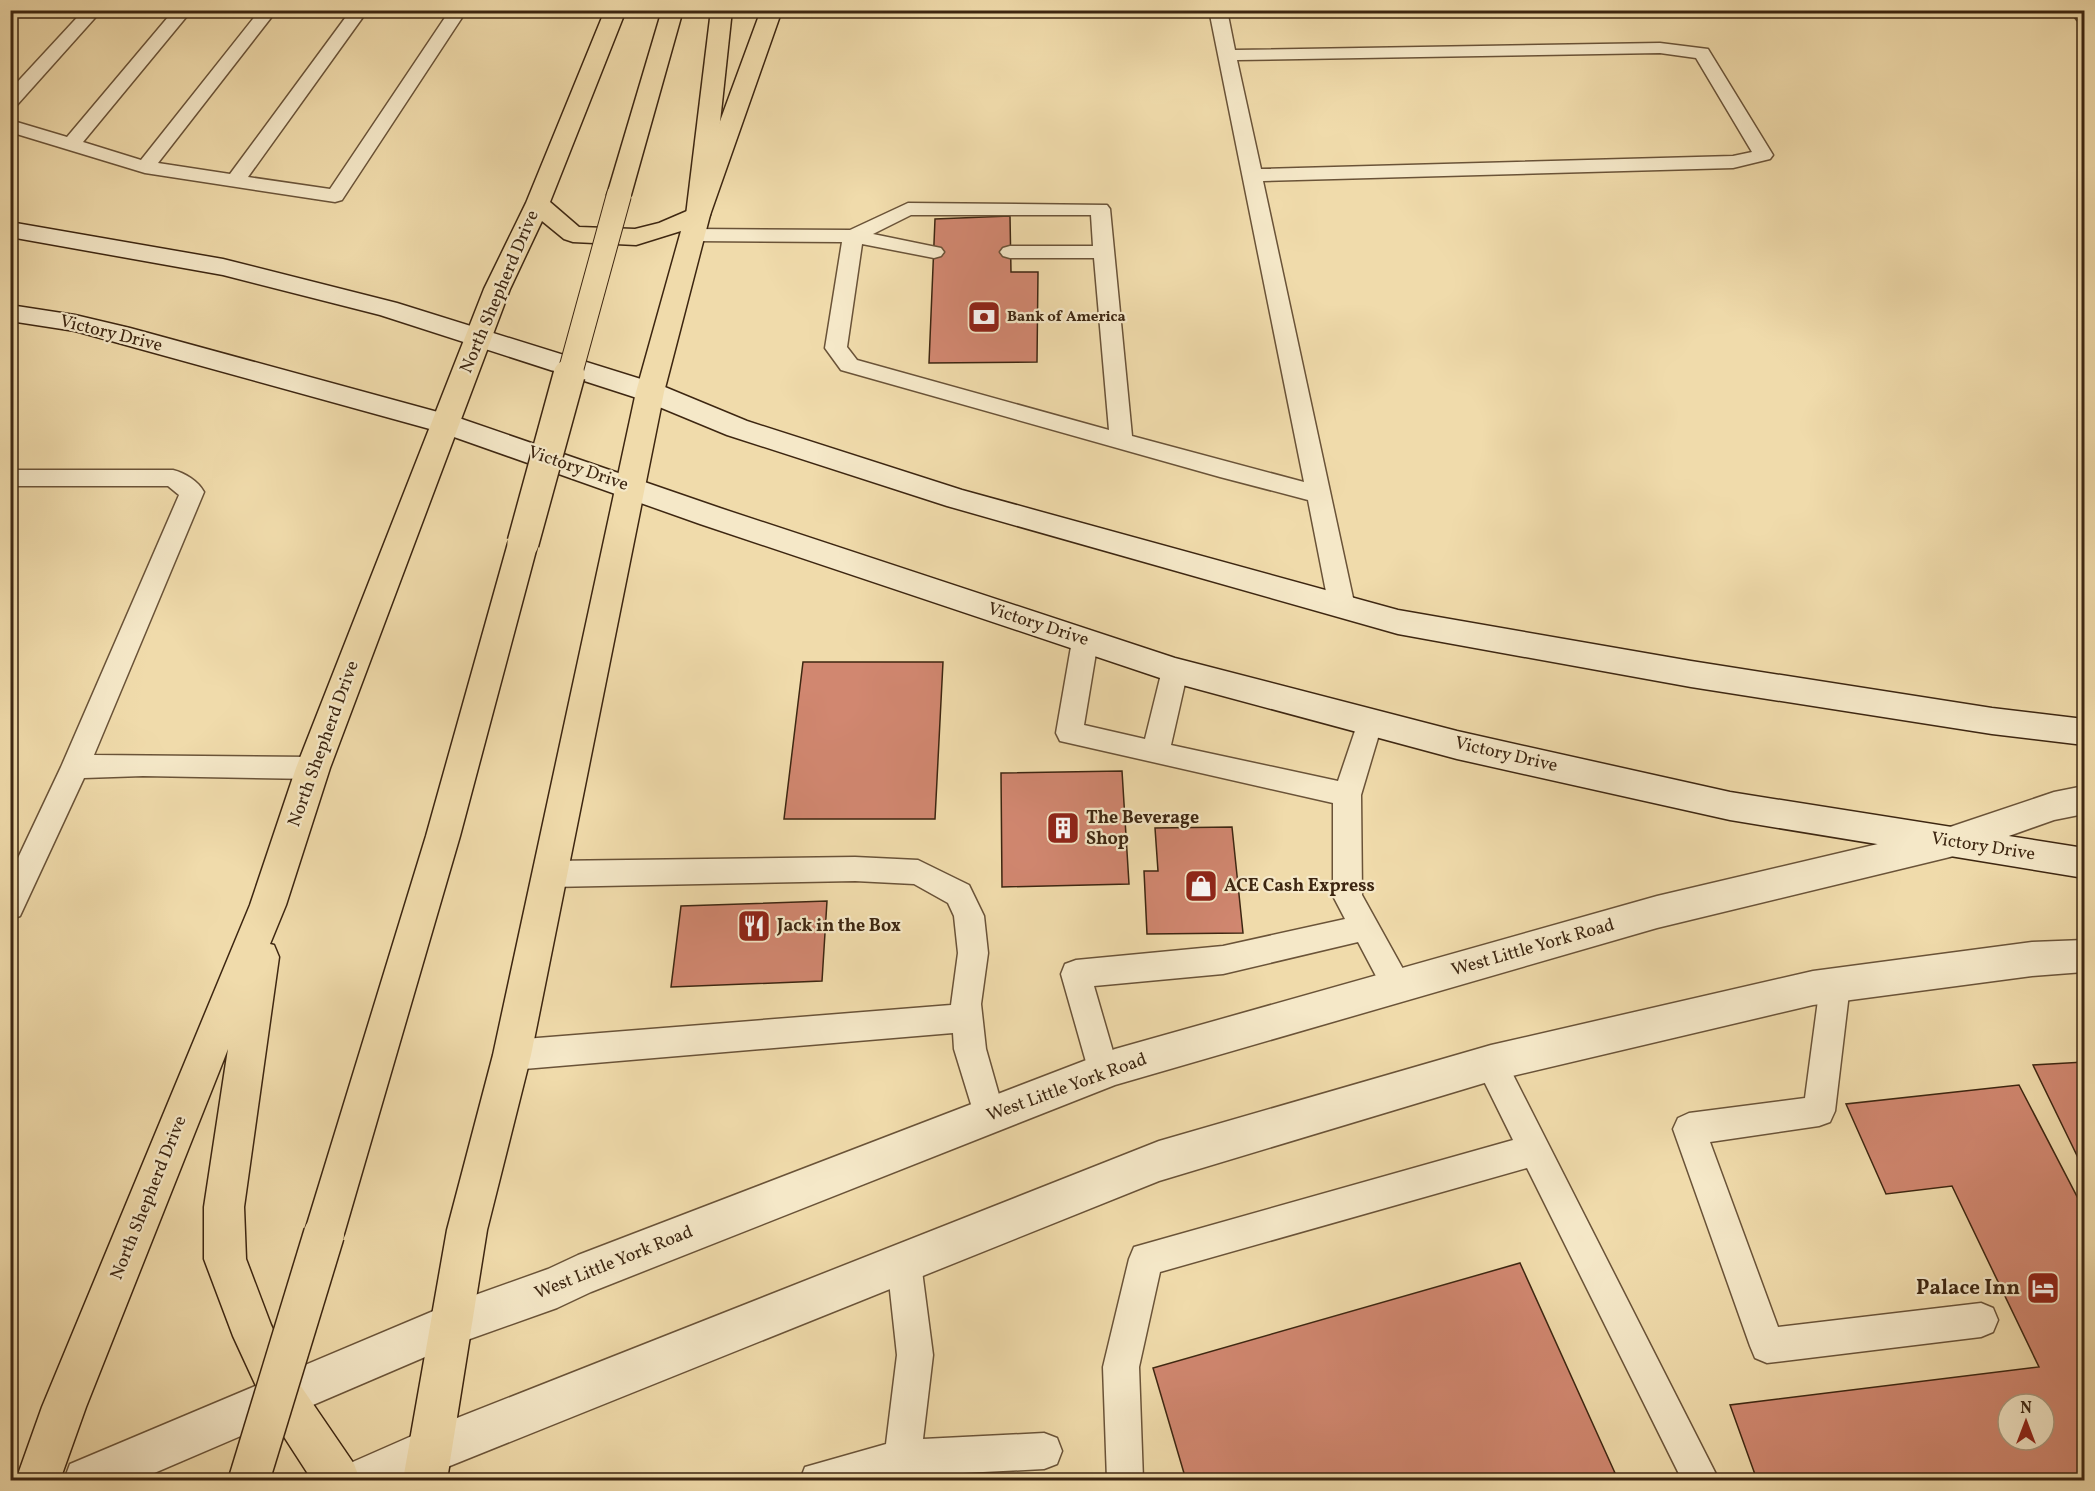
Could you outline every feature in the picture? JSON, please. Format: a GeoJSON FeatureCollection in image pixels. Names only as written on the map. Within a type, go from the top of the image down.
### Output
{"type":"FeatureCollection","features":[{"type":"Feature","properties":{"kind":"main road","name":"North Shepherd Drive"},"geometry":{"type":"LineString","coordinates":[[38,1480],[64,1407],[268,905],[313,768],[497,289],[538,203],[616,10]]}},
{"type":"Feature","properties":{"kind":"main road"},"geometry":{"type":"LineString","coordinates":[[249,1480],[443,836],[673,10]]}},
{"type":"Feature","properties":{"kind":"main road"},"geometry":{"type":"LineString","coordinates":[[695,225],[722,10]]}},
{"type":"Feature","properties":{"kind":"main road"},"geometry":{"type":"LineString","coordinates":[[427,1466],[467,1230],[512,1055],[650,392],[695,225],[772,10]]}},
{"type":"Feature","properties":{"kind":"main road"},"geometry":{"type":"LineString","coordinates":[[2080,10],[2085,16]]}},
{"type":"Feature","properties":{"kind":"main road"},"geometry":{"type":"LineString","coordinates":[[538,203],[551,217],[573,234],[636,237],[669,228],[695,225]]}},
{"type":"Feature","properties":{"kind":"main road"},"geometry":{"type":"LineString","coordinates":[[10,229],[223,267],[388,309],[650,392],[737,428],[995,510],[1398,622],[1679,672],[1992,721],[2085,732]]}},
{"type":"Feature","properties":{"kind":"main road","name":"Victory Drive"},"geometry":{"type":"LineString","coordinates":[[10,313],[75,323],[119,334],[446,424],[710,516],[1175,670],[1457,744],[1730,806],[2085,863]]}},
{"type":"Feature","properties":{"kind":"main road","name":"West Little York Road"},"geometry":{"type":"LineString","coordinates":[[86,1480],[450,1325],[557,1287],[578,1276],[1103,1072],[1658,912],[1950,842],[2054,806],[2085,800]]}},
{"type":"Feature","properties":{"kind":"main road"},"geometry":{"type":"LineString","coordinates":[[268,905],[224,1207],[225,1259],[254,1336],[283,1396],[338,1480]]}},
{"type":"Feature","properties":{"kind":"main road"},"geometry":{"type":"LineString","coordinates":[[364,1480],[427,1466],[903,1263],[1159,1161],[1491,1064],[1813,988],[2032,959],[2085,956]]}},
{"type":"Feature","properties":{"kind":"lane"},"geometry":{"type":"LineString","coordinates":[[10,101],[94,10]]}},
{"type":"Feature","properties":{"kind":"lane"},"geometry":{"type":"LineString","coordinates":[[71,144],[184,10]]}},
{"type":"Feature","properties":{"kind":"lane"},"geometry":{"type":"LineString","coordinates":[[145,167],[269,10]]}},
{"type":"Feature","properties":{"kind":"lane"},"geometry":{"type":"LineString","coordinates":[[236,180],[360,10]]}},
{"type":"Feature","properties":{"kind":"lane"},"geometry":{"type":"LineString","coordinates":[[10,126],[145,167],[335,196],[459,10]]}},
{"type":"Feature","properties":{"kind":"lane"},"geometry":{"type":"LineString","coordinates":[[1218,10],[1342,607]]}},
{"type":"Feature","properties":{"kind":"lane"},"geometry":{"type":"LineString","coordinates":[[1561,31],[1610,49]]}},
{"type":"Feature","properties":{"kind":"lane"},"geometry":{"type":"LineString","coordinates":[[1415,52],[1455,33]]}},
{"type":"Feature","properties":{"kind":"lane"},"geometry":{"type":"LineString","coordinates":[[1228,55],[1660,48],[1702,53],[1763,155],[1733,162],[1253,175]]}},
{"type":"Feature","properties":{"kind":"lane"},"geometry":{"type":"LineString","coordinates":[[853,236],[908,209],[1100,209],[1121,441]]}},
{"type":"Feature","properties":{"kind":"lane"},"geometry":{"type":"LineString","coordinates":[[695,225],[853,236],[934,252]]}},
{"type":"Feature","properties":{"kind":"lane"},"geometry":{"type":"LineString","coordinates":[[853,236],[836,348],[849,365],[1319,494]]}},
{"type":"Feature","properties":{"kind":"lane"},"geometry":{"type":"LineString","coordinates":[[1010,252],[1103,252]]}},
{"type":"Feature","properties":{"kind":"lane"},"geometry":{"type":"LineString","coordinates":[[10,478],[173,478],[192,492],[75,767],[10,907]]}},
{"type":"Feature","properties":{"kind":"lane"},"geometry":{"type":"LineString","coordinates":[[1085,641],[1069,733],[1347,795]]}},
{"type":"Feature","properties":{"kind":"lane"},"geometry":{"type":"LineString","coordinates":[[1156,751],[1175,670]]}},
{"type":"Feature","properties":{"kind":"lane"},"geometry":{"type":"LineString","coordinates":[[1370,721],[1347,795],[1348,896],[1398,987]]}},
{"type":"Feature","properties":{"kind":"lane"},"geometry":{"type":"LineString","coordinates":[[75,767],[143,765],[313,768]]}},
{"type":"Feature","properties":{"kind":"lane"},"geometry":{"type":"LineString","coordinates":[[550,874],[855,869],[918,872],[959,894],[969,916],[973,953],[966,1004],[970,1049],[989,1116]]}},
{"type":"Feature","properties":{"kind":"lane"},"geometry":{"type":"LineString","coordinates":[[1103,1072],[1076,974],[1222,960],[1366,927]]}},
{"type":"Feature","properties":{"kind":"lane"},"geometry":{"type":"LineString","coordinates":[[1835,985],[1819,1111],[1689,1129],[1767,1346],[1982,1320]]}},
{"type":"Feature","properties":{"kind":"lane"},"geometry":{"type":"LineString","coordinates":[[512,1055],[967,1018]]}},
{"type":"Feature","properties":{"kind":"lane"},"geometry":{"type":"LineString","coordinates":[[1491,1064],[1701,1480]]}},
{"type":"Feature","properties":{"kind":"lane"},"geometry":{"type":"LineString","coordinates":[[1125,1480],[1121,1367],[1146,1259],[1535,1150]]}},
{"type":"Feature","properties":{"kind":"lane"},"geometry":{"type":"LineString","coordinates":[[903,1263],[915,1355],[903,1458]]}},
{"type":"Feature","properties":{"kind":"lane"},"geometry":{"type":"LineString","coordinates":[[818,1480],[903,1458],[1044,1451]]}},
{"type":"Feature","properties":{"kind":"building","name":"Bank of America"},"geometry":{"type":"Polygon","coordinates":[[[1010,216],[1011,272],[1038,272],[1037,362],[929,363],[935,219],[1010,216]]]}},
{"type":"Feature","properties":{"kind":"building"},"geometry":{"type":"Polygon","coordinates":[[[803,662],[943,662],[935,819],[784,819],[803,662]]]}},
{"type":"Feature","properties":{"kind":"building","name":"The Beverage Shop"},"geometry":{"type":"Polygon","coordinates":[[[1122,771],[1129,884],[1002,887],[1001,773],[1122,771]]]}},
{"type":"Feature","properties":{"kind":"building"},"geometry":{"type":"Polygon","coordinates":[[[1232,827],[1243,933],[1147,934],[1144,871],[1158,871],[1155,828],[1232,827]]]}},
{"type":"Feature","properties":{"kind":"building"},"geometry":{"type":"Polygon","coordinates":[[[827,901],[822,981],[671,987],[681,906],[827,901]]]}},
{"type":"Feature","properties":{"kind":"building"},"geometry":{"type":"Polygon","coordinates":[[[2084,1062],[2084,1170],[2033,1065],[2084,1062]]]}},
{"type":"Feature","properties":{"kind":"building","name":"Palace Inn"},"geometry":{"type":"Polygon","coordinates":[[[2019,1085],[2084,1210],[2084,1480],[1757,1480],[1730,1405],[2039,1367],[1952,1186],[1886,1194],[1846,1104],[2019,1085]]]}},
{"type":"Feature","properties":{"kind":"building"},"geometry":{"type":"Polygon","coordinates":[[[1520,1263],[1615,1473],[1592,1480],[1186,1480],[1153,1368],[1520,1263]]]}},
{"type":"Feature","properties":{"kind":"place","name":"Bank of America"},"geometry":{"type":"Point","coordinates":[984,317]}},
{"type":"Feature","properties":{"kind":"place","name":"The Beverage Shop"},"geometry":{"type":"Point","coordinates":[1063,828]}},
{"type":"Feature","properties":{"kind":"place","name":"ACE Cash Express"},"geometry":{"type":"Point","coordinates":[1201,886]}},
{"type":"Feature","properties":{"kind":"place","name":"Jack in the Box"},"geometry":{"type":"Point","coordinates":[754,926]}},
{"type":"Feature","properties":{"kind":"place","name":"Palace Inn"},"geometry":{"type":"Point","coordinates":[2043,1288]}}]}
